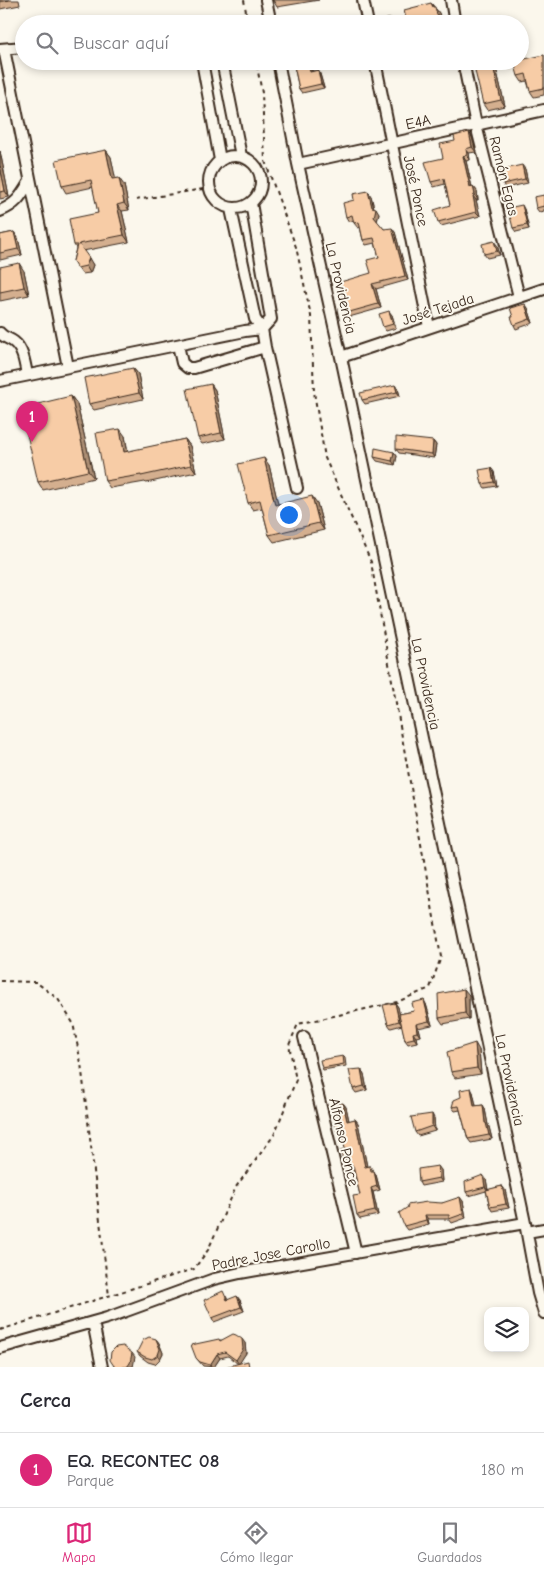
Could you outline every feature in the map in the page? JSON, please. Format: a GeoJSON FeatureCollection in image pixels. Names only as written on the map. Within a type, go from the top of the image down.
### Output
{"type":"FeatureCollection","features":[{"type":"Feature","properties":{"kind":"street"},"geometry":{"type":"LineString","coordinates":[[266,0],[269,15]]}},
{"type":"Feature","properties":{"kind":"street"},"geometry":{"type":"LineString","coordinates":[[363,0],[366,15]]}},
{"type":"Feature","properties":{"kind":"street"},"geometry":{"type":"LineString","coordinates":[[450,0],[453,15]]}},
{"type":"Feature","properties":{"kind":"street"},"geometry":{"type":"LineString","coordinates":[[15,48],[2,49],[68,367]]}},
{"type":"Feature","properties":{"kind":"street"},"geometry":{"type":"LineString","coordinates":[[204,70],[220,160]]}},
{"type":"Feature","properties":{"kind":"street"},"geometry":{"type":"LineString","coordinates":[[224,70],[241,156]]}},
{"type":"Feature","properties":{"kind":"street","name":"La Providencia"},"geometry":{"type":"LineString","coordinates":[[280,70],[298,164],[341,357],[526,1228],[538,1293],[544,1313]]}},
{"type":"Feature","properties":{"kind":"street","name":"José Ponce"},"geometry":{"type":"LineString","coordinates":[[377,70],[429,327]]}},
{"type":"Feature","properties":{"kind":"street","name":"Ramón Egas"},"geometry":{"type":"LineString","coordinates":[[465,70],[476,125],[519,297]]}},
{"type":"Feature","properties":{"kind":"street","name":"E4A"},"geometry":{"type":"LineString","coordinates":[[298,164],[544,110]]}},
{"type":"Feature","properties":{"kind":"street"},"geometry":{"type":"LineString","coordinates":[[230,156],[241,156],[250,160],[257,168],[261,177],[261,186],[258,196],[251,203],[242,208],[231,209],[221,205],[213,197],[209,188],[209,177],[213,167],[220,160],[230,156]]}},
{"type":"Feature","properties":{"kind":"street"},"geometry":{"type":"LineString","coordinates":[[0,211],[12,206],[20,198],[30,181]]}},
{"type":"Feature","properties":{"kind":"street"},"geometry":{"type":"LineString","coordinates":[[0,381],[245,331],[262,330],[272,319],[251,203]]}},
{"type":"Feature","properties":{"kind":"street"},"geometry":{"type":"LineString","coordinates":[[231,209],[255,319],[262,330],[297,488]]}},
{"type":"Feature","properties":{"kind":"street","name":"José Tejada"},"geometry":{"type":"LineString","coordinates":[[341,357],[544,289]]}},
{"type":"Feature","properties":{"kind":"street"},"geometry":{"type":"LineString","coordinates":[[0,333],[2,336],[14,341],[21,350],[28,375]]}},
{"type":"Feature","properties":{"kind":"street"},"geometry":{"type":"LineString","coordinates":[[178,345],[182,363],[188,368],[194,368],[265,347]]}},
{"type":"Feature","properties":{"kind":"street","name":"Alfonso Ponce"},"geometry":{"type":"LineString","coordinates":[[304,1037],[356,1253]]}},
{"type":"Feature","properties":{"kind":"street","name":"Padre Jose Carollo"},"geometry":{"type":"LineString","coordinates":[[0,1348],[93,1322],[143,1306],[214,1279],[240,1273],[356,1253],[526,1228],[544,1229]]}},
{"type":"Feature","properties":{"kind":"street"},"geometry":{"type":"LineString","coordinates":[[93,1322],[102,1367]]}},
{"type":"Feature","properties":{"kind":"path"},"geometry":{"type":"LineString","coordinates":[[244,0],[246,15]]}},
{"type":"Feature","properties":{"kind":"path"},"geometry":{"type":"LineString","coordinates":[[0,1330],[194,1269],[208,1250],[236,1187],[274,1135],[296,1080],[289,1045],[298,1024],[397,1002],[430,988],[441,957],[371,562],[325,458],[314,392],[311,316],[296,247],[265,161],[262,93],[258,70]]}},
{"type":"Feature","properties":{"kind":"path"},"geometry":{"type":"LineString","coordinates":[[136,200],[209,188]]}},
{"type":"Feature","properties":{"kind":"path"},"geometry":{"type":"LineString","coordinates":[[0,981],[36,982],[58,998],[73,1023],[81,1063],[109,1296]]}},
{"type":"Feature","properties":{"kind":"building"},"geometry":{"type":"Polygon","coordinates":[[[431,3],[435,7],[437,15],[405,15],[404,10],[431,3]]]}},
{"type":"Feature","properties":{"kind":"building"},"geometry":{"type":"Polygon","coordinates":[[[544,55],[544,88],[530,91],[526,74],[518,76],[516,70],[529,70],[529,58],[544,55]]]}},
{"type":"Feature","properties":{"kind":"building"},"geometry":{"type":"Polygon","coordinates":[[[295,70],[310,70],[310,72],[318,70],[321,84],[299,89],[295,70]]]}},
{"type":"Feature","properties":{"kind":"building"},"geometry":{"type":"Polygon","coordinates":[[[494,70],[501,100],[483,104],[475,71],[494,70]]]}},
{"type":"Feature","properties":{"kind":"building"},"geometry":{"type":"Polygon","coordinates":[[[469,132],[472,147],[466,149],[467,155],[463,156],[470,187],[473,186],[476,212],[438,222],[434,210],[450,205],[444,179],[431,182],[425,162],[443,158],[440,144],[455,141],[454,136],[469,132]]]}},
{"type":"Feature","properties":{"kind":"building"},"geometry":{"type":"Polygon","coordinates":[[[106,150],[112,179],[119,178],[124,203],[117,205],[124,235],[79,244],[89,258],[86,266],[77,268],[73,261],[77,245],[74,245],[69,219],[98,213],[91,180],[62,186],[56,160],[106,150]]]}},
{"type":"Feature","properties":{"kind":"building"},"geometry":{"type":"Polygon","coordinates":[[[522,165],[525,179],[503,184],[500,170],[522,165]]]}},
{"type":"Feature","properties":{"kind":"building"},"geometry":{"type":"Polygon","coordinates":[[[0,166],[5,191],[0,192],[0,166]]]}},
{"type":"Feature","properties":{"kind":"building"},"geometry":{"type":"Polygon","coordinates":[[[368,191],[372,207],[376,208],[374,217],[384,229],[392,228],[405,276],[372,284],[378,304],[346,313],[337,283],[371,273],[367,260],[379,257],[374,238],[363,240],[359,222],[354,223],[352,215],[346,217],[343,203],[354,200],[353,194],[368,191]]]}},
{"type":"Feature","properties":{"kind":"building"},"geometry":{"type":"Polygon","coordinates":[[[544,195],[544,206],[536,208],[534,197],[544,195]]]}},
{"type":"Feature","properties":{"kind":"building"},"geometry":{"type":"Polygon","coordinates":[[[522,205],[527,225],[513,228],[508,208],[522,205]]]}},
{"type":"Feature","properties":{"kind":"building"},"geometry":{"type":"Polygon","coordinates":[[[14,232],[18,249],[0,253],[0,235],[14,232]]]}},
{"type":"Feature","properties":{"kind":"building"},"geometry":{"type":"Polygon","coordinates":[[[494,241],[497,251],[484,254],[482,244],[494,241]]]}},
{"type":"Feature","properties":{"kind":"building"},"geometry":{"type":"Polygon","coordinates":[[[19,263],[24,287],[0,292],[0,267],[19,263]]]}},
{"type":"Feature","properties":{"kind":"building"},"geometry":{"type":"Polygon","coordinates":[[[525,304],[530,319],[514,325],[510,308],[525,304]]]}},
{"type":"Feature","properties":{"kind":"building"},"geometry":{"type":"Polygon","coordinates":[[[389,311],[393,324],[383,327],[379,314],[389,311]]]}},
{"type":"Feature","properties":{"kind":"building"},"geometry":{"type":"Polygon","coordinates":[[[133,368],[139,393],[89,404],[84,378],[133,368]]]}},
{"type":"Feature","properties":{"kind":"building"},"geometry":{"type":"Polygon","coordinates":[[[211,384],[221,433],[198,438],[187,389],[211,384]]]}},
{"type":"Feature","properties":{"kind":"building"},"geometry":{"type":"Polygon","coordinates":[[[395,385],[397,392],[362,400],[360,393],[395,385]]]}},
{"type":"Feature","properties":{"kind":"building"},"geometry":{"type":"Polygon","coordinates":[[[71,396],[88,471],[38,482],[21,408],[71,396]]]}},
{"type":"Feature","properties":{"kind":"building"},"geometry":{"type":"Polygon","coordinates":[[[120,429],[124,452],[185,439],[191,465],[141,476],[105,481],[96,433],[120,429]]]}},
{"type":"Feature","properties":{"kind":"building"},"geometry":{"type":"Polygon","coordinates":[[[396,437],[433,441],[432,454],[396,449],[396,437]]]}},
{"type":"Feature","properties":{"kind":"building"},"geometry":{"type":"Polygon","coordinates":[[[375,448],[394,452],[392,461],[374,457],[375,448]]]}},
{"type":"Feature","properties":{"kind":"building"},"geometry":{"type":"Polygon","coordinates":[[[264,458],[275,505],[312,496],[319,523],[269,535],[260,500],[248,503],[238,464],[264,458]]]}},
{"type":"Feature","properties":{"kind":"building"},"geometry":{"type":"Polygon","coordinates":[[[491,468],[494,482],[482,484],[479,470],[491,468]]]}},
{"type":"Feature","properties":{"kind":"building"},"geometry":{"type":"Polygon","coordinates":[[[464,989],[465,1013],[439,1018],[438,994],[464,989]]]}},
{"type":"Feature","properties":{"kind":"building"},"geometry":{"type":"Polygon","coordinates":[[[424,1000],[429,1021],[416,1024],[417,1032],[413,1033],[414,1038],[405,1040],[399,1014],[414,1011],[412,1003],[424,1000]]]}},
{"type":"Feature","properties":{"kind":"building"},"geometry":{"type":"Polygon","coordinates":[[[395,1003],[399,1021],[388,1024],[383,1005],[395,1003]]]}},
{"type":"Feature","properties":{"kind":"building"},"geometry":{"type":"Polygon","coordinates":[[[475,1043],[477,1068],[451,1072],[447,1052],[475,1043]]]}},
{"type":"Feature","properties":{"kind":"building"},"geometry":{"type":"Polygon","coordinates":[[[343,1056],[344,1064],[322,1068],[320,1060],[343,1056]]]}},
{"type":"Feature","properties":{"kind":"building"},"geometry":{"type":"Polygon","coordinates":[[[361,1069],[364,1086],[353,1089],[349,1070],[361,1069]]]}},
{"type":"Feature","properties":{"kind":"building"},"geometry":{"type":"Polygon","coordinates":[[[471,1088],[474,1106],[483,1105],[485,1123],[489,1135],[468,1139],[459,1106],[452,1107],[454,1100],[461,1097],[460,1090],[471,1088]]]}},
{"type":"Feature","properties":{"kind":"building"},"geometry":{"type":"Polygon","coordinates":[[[343,1103],[347,1121],[355,1119],[365,1167],[370,1166],[371,1171],[374,1171],[377,1186],[371,1188],[375,1211],[357,1215],[353,1196],[360,1195],[353,1166],[349,1167],[347,1160],[343,1161],[341,1150],[345,1149],[342,1134],[340,1130],[337,1131],[335,1122],[339,1121],[336,1104],[343,1103]]]}},
{"type":"Feature","properties":{"kind":"building"},"geometry":{"type":"Polygon","coordinates":[[[432,1114],[432,1126],[415,1132],[411,1117],[432,1114]]]}},
{"type":"Feature","properties":{"kind":"building"},"geometry":{"type":"Polygon","coordinates":[[[438,1166],[439,1178],[419,1182],[418,1169],[438,1166]]]}},
{"type":"Feature","properties":{"kind":"building"},"geometry":{"type":"Polygon","coordinates":[[[483,1175],[485,1187],[466,1192],[465,1182],[483,1175]]]}},
{"type":"Feature","properties":{"kind":"building"},"geometry":{"type":"Polygon","coordinates":[[[502,1186],[506,1204],[490,1207],[486,1190],[502,1186]]]}},
{"type":"Feature","properties":{"kind":"building"},"geometry":{"type":"Polygon","coordinates":[[[460,1197],[463,1214],[449,1219],[449,1215],[425,1215],[426,1220],[404,1226],[399,1213],[408,1207],[407,1205],[427,1202],[442,1203],[460,1197]]]}},
{"type":"Feature","properties":{"kind":"building"},"geometry":{"type":"Polygon","coordinates":[[[223,1291],[227,1300],[237,1296],[241,1307],[212,1318],[204,1300],[223,1291]]]}},
{"type":"Feature","properties":{"kind":"building"},"geometry":{"type":"Polygon","coordinates":[[[233,1334],[242,1339],[243,1349],[236,1360],[225,1352],[217,1354],[210,1365],[200,1362],[196,1358],[191,1345],[219,1339],[220,1341],[233,1334]]]}},
{"type":"Feature","properties":{"kind":"building"},"geometry":{"type":"Polygon","coordinates":[[[149,1337],[156,1339],[160,1349],[158,1355],[152,1359],[137,1352],[143,1340],[149,1337]]]}},
{"type":"Feature","properties":{"kind":"building"},"geometry":{"type":"Polygon","coordinates":[[[123,1346],[132,1353],[130,1363],[127,1367],[116,1367],[110,1360],[111,1352],[116,1347],[123,1346]]]}},
{"type":"Feature","properties":{"kind":"building"},"geometry":{"type":"Polygon","coordinates":[[[248,1361],[249,1367],[225,1367],[248,1361]]]}},
{"type":"Feature","properties":{"kind":"place","name":"EQ. RECONTEC 08"},"geometry":{"type":"Point","coordinates":[32,442]}}]}
